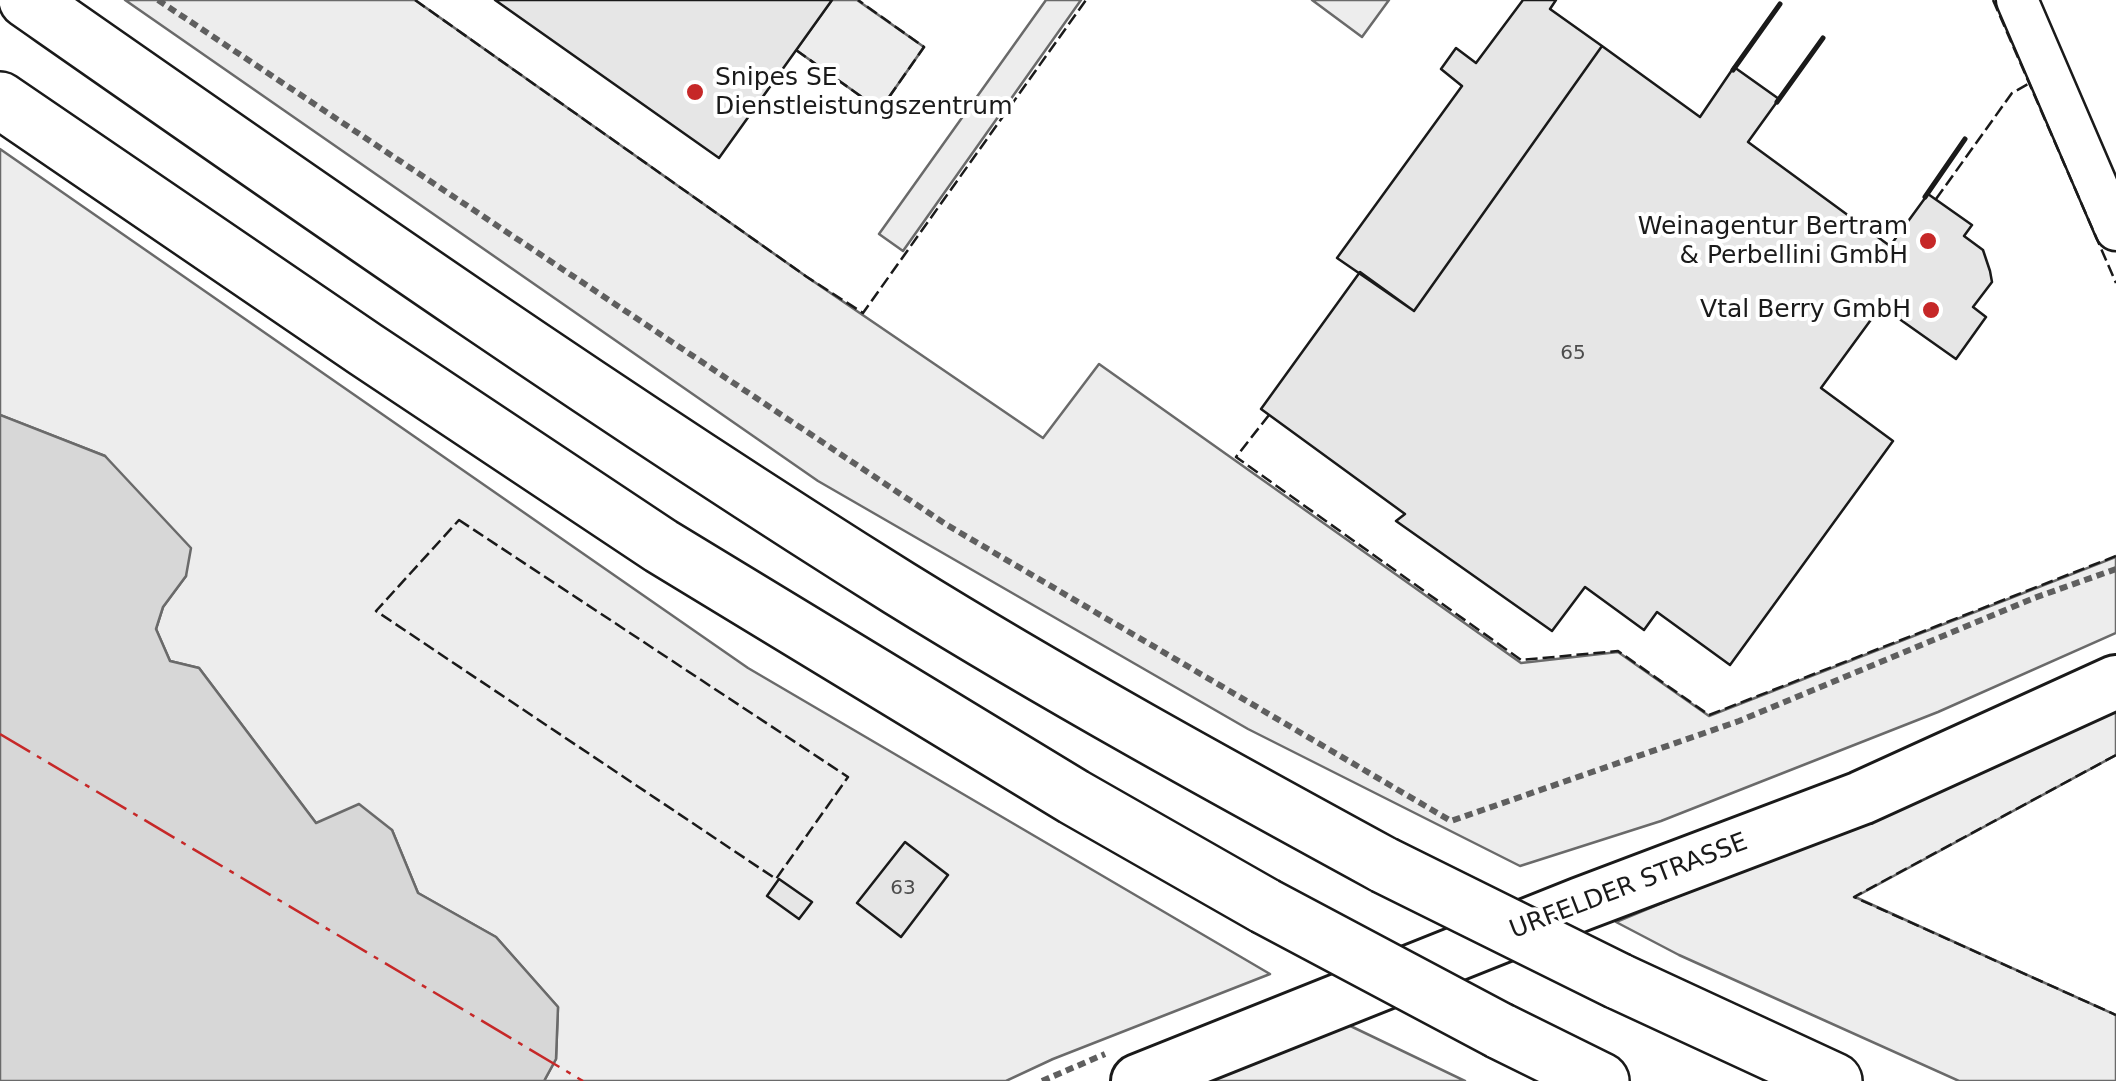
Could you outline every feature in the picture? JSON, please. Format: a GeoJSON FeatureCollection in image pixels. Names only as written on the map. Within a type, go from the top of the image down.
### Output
{"type":"FeatureCollection","features":[{"type":"Feature","properties":{"kind":"highway"},"geometry":{"type":"LineString","coordinates":[[27,0],[419,274],[902,590],[1158,742],[1384,866],[1834,1081]]}},
{"type":"Feature","properties":{"kind":"highway"},"geometry":{"type":"LineString","coordinates":[[0,100],[661,546],[1074,798],[1265,906],[1601,1081]]}},
{"type":"Feature","properties":{"kind":"main road","name":"URFELDER STRASSE"},"geometry":{"type":"LineString","coordinates":[[1138,1081],[1861,798],[2116,682]]}},
{"type":"Feature","properties":{"kind":"street"},"geometry":{"type":"LineString","coordinates":[[2017,0],[2116,230]]}},
{"type":"Feature","properties":{"kind":"path"},"geometry":{"type":"LineString","coordinates":[[158,0],[947,526],[1451,821],[1740,722],[2034,598],[2116,569]]}},
{"type":"Feature","properties":{"kind":"shaded area"},"geometry":{"type":"Polygon","coordinates":[[[125,0],[415,0],[1043,438],[1099,364],[1521,663],[1618,652],[1709,716],[2116,557],[2116,633],[1938,712],[1661,821],[1520,866],[1248,729],[818,481],[125,0]]]}},
{"type":"Feature","properties":{"kind":"shaded area"},"geometry":{"type":"Polygon","coordinates":[[[832,0],[857,0],[924,47],[880,110],[796,50],[832,0]]]}},
{"type":"Feature","properties":{"kind":"shaded area"},"geometry":{"type":"Polygon","coordinates":[[[1046,0],[1081,0],[903,251],[879,234],[1046,0]]]}},
{"type":"Feature","properties":{"kind":"shaded area"},"geometry":{"type":"Polygon","coordinates":[[[1312,0],[1389,0],[1362,37],[1312,0]]]}},
{"type":"Feature","properties":{"kind":"shaded area"},"geometry":{"type":"Polygon","coordinates":[[[0,149],[748,668],[1270,974],[1006,1081],[544,1081],[556,1059],[558,1007],[496,937],[418,893],[392,830],[316,823],[199,668],[170,661],[156,629],[163,607],[186,576],[105,456],[0,415],[0,149]]]}},
{"type":"Feature","properties":{"kind":"shaded area"},"geometry":{"type":"Polygon","coordinates":[[[0,415],[105,456],[191,548],[186,576],[163,607],[156,629],[170,661],[199,668],[316,823],[359,804],[392,830],[418,893],[496,937],[558,1007],[556,1059],[544,1081],[0,1081],[0,415]]]}},
{"type":"Feature","properties":{"kind":"shaded area"},"geometry":{"type":"Polygon","coordinates":[[[2116,705],[2116,755],[1855,897],[2116,1015],[2116,1081],[1959,1081],[1679,955],[1616,922],[1795,848],[2116,705]]]}},
{"type":"Feature","properties":{"kind":"shaded area"},"geometry":{"type":"Polygon","coordinates":[[[1340,1021],[1465,1081],[1190,1081],[1340,1021]]]}},
{"type":"Feature","properties":{"kind":"building","name":"Snipes SE Dienstleistungszentrum"},"geometry":{"type":"Polygon","coordinates":[[[495,0],[832,0],[719,158],[495,0]]]}},
{"type":"Feature","properties":{"kind":"building"},"geometry":{"type":"Polygon","coordinates":[[[1523,0],[1556,0],[1550,9],[1602,46],[1414,311],[1337,258],[1462,86],[1441,69],[1456,48],[1476,63],[1523,0]]]}},
{"type":"Feature","properties":{"kind":"building"},"geometry":{"type":"Polygon","coordinates":[[[1602,46],[1700,117],[1734,67],[1779,99],[1748,142],[1890,246],[1928,194],[1972,225],[1964,236],[1983,250],[1990,271],[1992,282],[1973,307],[1986,317],[1956,359],[1881,306],[1821,388],[1893,441],[1730,665],[1657,612],[1644,630],[1585,587],[1552,631],[1396,521],[1405,514],[1261,409],[1360,272],[1414,311],[1602,46]]]}},
{"type":"Feature","properties":{"kind":"building"},"geometry":{"type":"Polygon","coordinates":[[[905,842],[948,875],[901,937],[857,903],[905,842]]]}},
{"type":"Feature","properties":{"kind":"building"},"geometry":{"type":"Polygon","coordinates":[[[779,879],[812,902],[799,919],[767,896],[779,879]]]}},
{"type":"Feature","properties":{"kind":"fence"},"geometry":{"type":"LineString","coordinates":[[415,0],[863,313],[1086,0]]}},
{"type":"Feature","properties":{"kind":"fence"},"geometry":{"type":"LineString","coordinates":[[796,50],[880,110],[924,47],[858,0]]}},
{"type":"Feature","properties":{"kind":"fence"},"geometry":{"type":"LineString","coordinates":[[1993,0],[2116,283]]}},
{"type":"Feature","properties":{"kind":"fence"},"geometry":{"type":"LineString","coordinates":[[1936,199],[2012,93],[2030,83]]}},
{"type":"Feature","properties":{"kind":"fence"},"geometry":{"type":"LineString","coordinates":[[1269,415],[1236,457],[1521,660],[1618,651],[1709,715],[2116,556]]}},
{"type":"Feature","properties":{"kind":"fence"},"geometry":{"type":"LineString","coordinates":[[459,520],[848,777],[776,879],[376,611],[459,520]]}},
{"type":"Feature","properties":{"kind":"fence"},"geometry":{"type":"LineString","coordinates":[[2116,755],[1854,897],[2116,1015]]}},
{"type":"Feature","properties":{"kind":"wall"},"geometry":{"type":"LineString","coordinates":[[1733,70],[1780,4]]}},
{"type":"Feature","properties":{"kind":"wall"},"geometry":{"type":"LineString","coordinates":[[1777,102],[1823,38]]}},
{"type":"Feature","properties":{"kind":"wall"},"geometry":{"type":"LineString","coordinates":[[1925,197],[1965,139]]}},
{"type":"Feature","properties":{"kind":"power"},"geometry":{"type":"LineString","coordinates":[[0,734],[583,1081]]}},
{"type":"Feature","properties":{"kind":"place","name":"Snipes SE Dienstleistungszentrum"},"geometry":{"type":"Point","coordinates":[695,92]}},
{"type":"Feature","properties":{"kind":"place","name":"Weinagentur Bertram & Perbellini GmbH"},"geometry":{"type":"Point","coordinates":[1928,241]}},
{"type":"Feature","properties":{"kind":"place","name":"Vtal Berry GmbH"},"geometry":{"type":"Point","coordinates":[1931,310]}}]}
